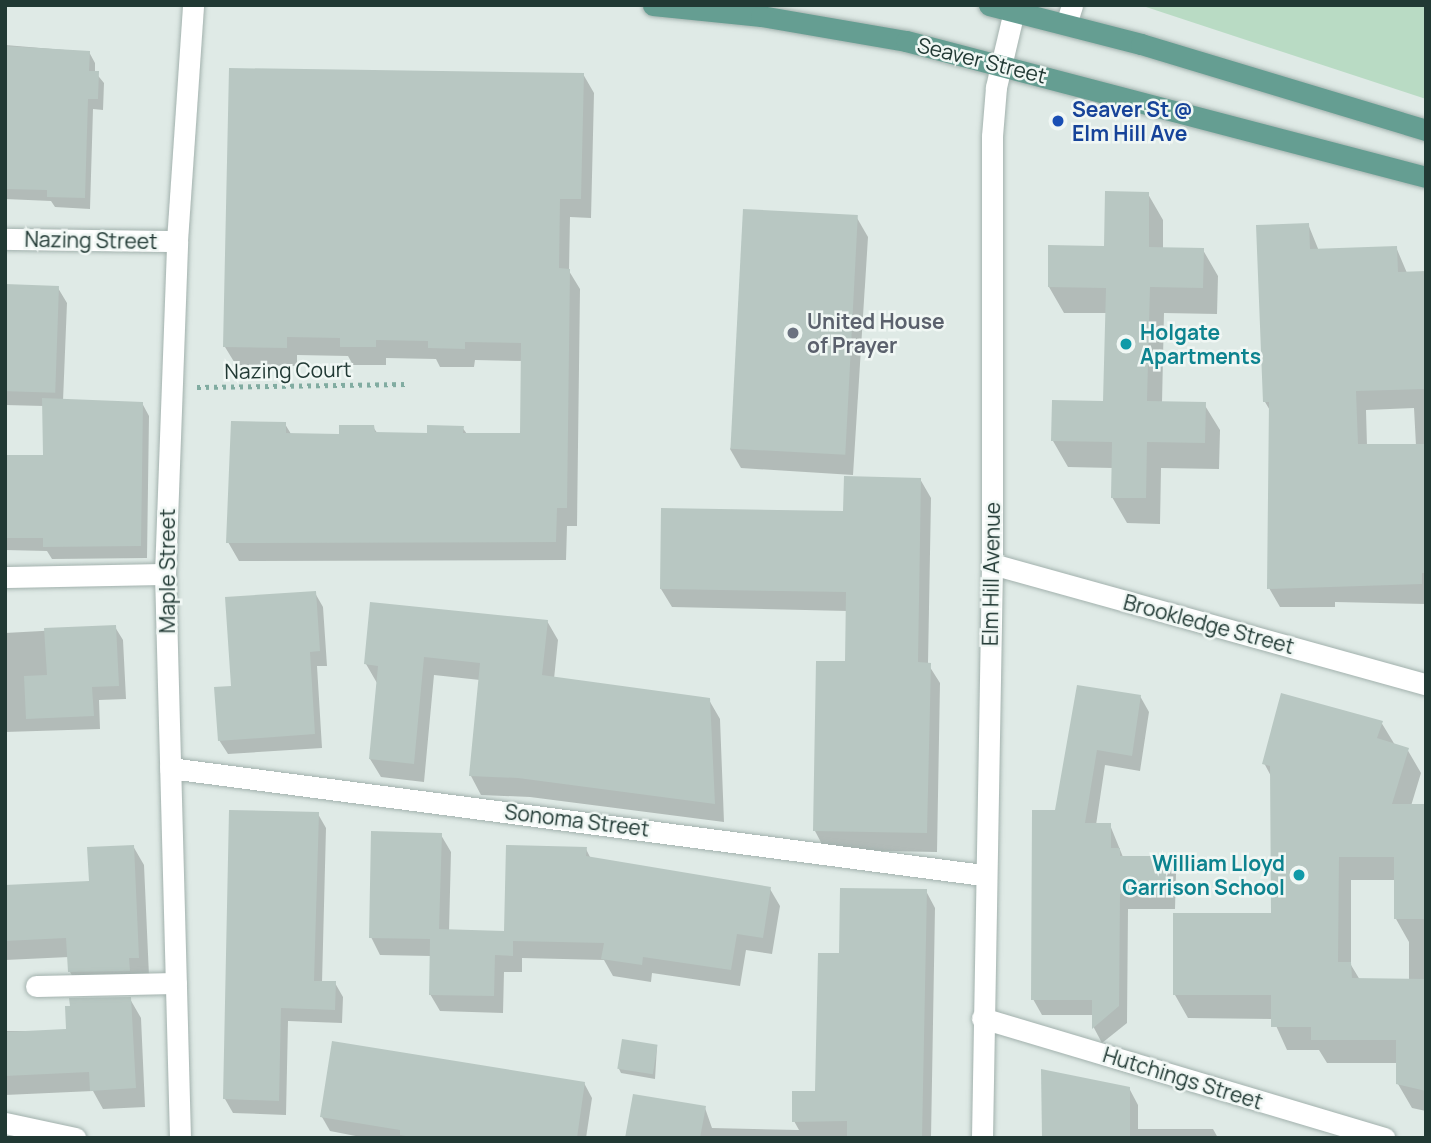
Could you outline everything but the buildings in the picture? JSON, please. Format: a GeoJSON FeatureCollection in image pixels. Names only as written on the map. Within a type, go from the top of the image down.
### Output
{"type":"FeatureCollection","features":[{"type":"Feature","properties":{"kind":"main road","name":"Seaver Street"},"geometry":{"type":"LineString","coordinates":[[653,5],[831,27],[1001,65],[1426,177]]}},
{"type":"Feature","properties":{"kind":"main road"},"geometry":{"type":"LineString","coordinates":[[989,5],[1014,11],[1069,15],[1426,130]]}},
{"type":"Feature","properties":{"kind":"street","name":"Maple Street"},"geometry":{"type":"LineString","coordinates":[[180,1138],[165,574],[177,241],[192,5]]}},
{"type":"Feature","properties":{"kind":"street","name":"Elm Hill Avenue"},"geometry":{"type":"LineString","coordinates":[[982,1138],[984,875],[992,564],[992,136],[1001,65],[1014,11]]}},
{"type":"Feature","properties":{"kind":"street","name":"Nazing Street"},"geometry":{"type":"LineString","coordinates":[[5,239],[177,241]]}},
{"type":"Feature","properties":{"kind":"street","name":"Brookledge Street"},"geometry":{"type":"LineString","coordinates":[[992,564],[1426,684]]}},
{"type":"Feature","properties":{"kind":"street"},"geometry":{"type":"LineString","coordinates":[[5,577],[165,574]]}},
{"type":"Feature","properties":{"kind":"street","name":"Sonoma Street"},"geometry":{"type":"LineString","coordinates":[[170,768],[984,875]]}},
{"type":"Feature","properties":{"kind":"street"},"geometry":{"type":"LineString","coordinates":[[36,986],[176,983]]}},
{"type":"Feature","properties":{"kind":"street","name":"Hutchings Street"},"geometry":{"type":"LineString","coordinates":[[982,1018],[1385,1138]]}},
{"type":"Feature","properties":{"kind":"street"},"geometry":{"type":"LineString","coordinates":[[5,1123],[75,1138]]}},
{"type":"Feature","properties":{"kind":"path","name":"Nazing Court"},"geometry":{"type":"LineString","coordinates":[[171,388],[406,384]]}},
{"type":"Feature","properties":{"kind":"green space"},"geometry":{"type":"Polygon","coordinates":[[[1140,5],[1426,5],[1426,99],[1140,5]]]}},
{"type":"Feature","properties":{"kind":"place","name":"Seaver St @ Elm Hill Ave"},"geometry":{"type":"Point","coordinates":[1058,121]}},
{"type":"Feature","properties":{"kind":"place","name":"United House of Prayer"},"geometry":{"type":"Point","coordinates":[793,333]}},
{"type":"Feature","properties":{"kind":"place","name":"Holgate Apartments"},"geometry":{"type":"Point","coordinates":[1126,344]}},
{"type":"Feature","properties":{"kind":"place","name":"William Lloyd Garrison School"},"geometry":{"type":"Point","coordinates":[1299,875]}}]}
